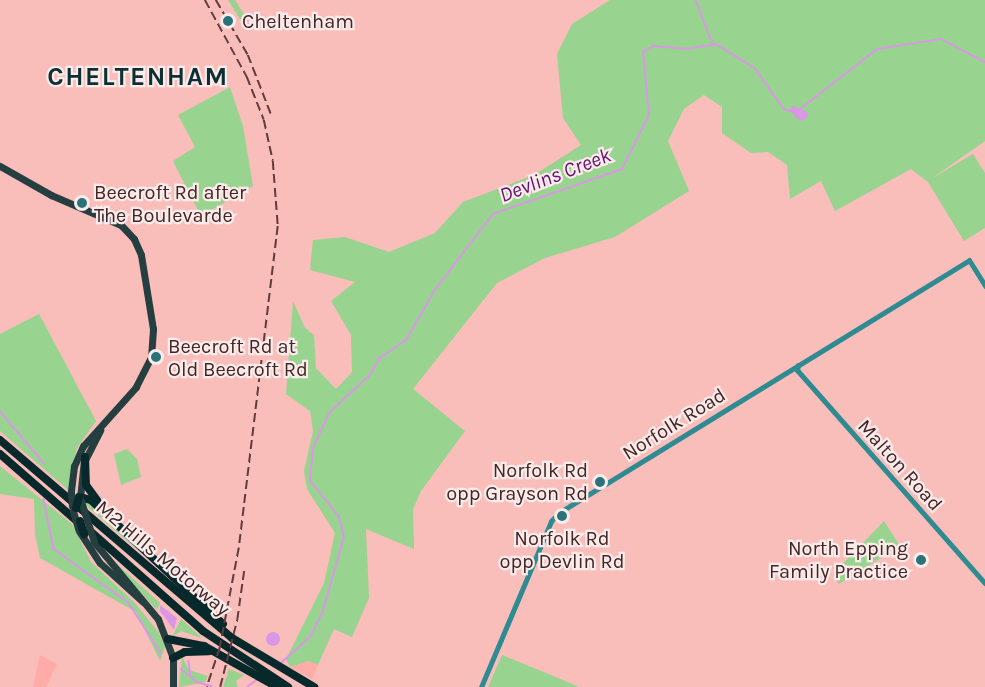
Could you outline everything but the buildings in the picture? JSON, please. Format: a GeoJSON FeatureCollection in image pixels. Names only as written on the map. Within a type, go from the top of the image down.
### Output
{"type":"FeatureCollection","features":[{"type":"Feature","properties":{"kind":"highway","name":"M2 Hills Motorway"},"geometry":{"type":"LineString","coordinates":[[0,440],[232,638],[281,670],[314,687]]}},
{"type":"Feature","properties":{"kind":"highway","name":"M2 Hills Motorway"},"geometry":{"type":"LineString","coordinates":[[0,454],[171,604],[251,668],[288,687]]}},
{"type":"Feature","properties":{"kind":"highway"},"geometry":{"type":"LineString","coordinates":[[86,457],[88,489],[130,536]]}},
{"type":"Feature","properties":{"kind":"highway"},"geometry":{"type":"LineString","coordinates":[[82,534],[76,508],[79,497],[91,500],[222,623],[232,638]]}},
{"type":"Feature","properties":{"kind":"highway"},"geometry":{"type":"LineString","coordinates":[[168,639],[204,646],[251,668]]}},
{"type":"Feature","properties":{"kind":"highway"},"geometry":{"type":"LineString","coordinates":[[173,658],[198,650],[222,654]]}},
{"type":"Feature","properties":{"kind":"highway"},"geometry":{"type":"LineString","coordinates":[[267,678],[277,687]]}},
{"type":"Feature","properties":{"kind":"main road"},"geometry":{"type":"LineString","coordinates":[[0,165],[51,195],[114,221],[128,231],[139,247],[152,320],[151,357],[136,387],[83,446],[74,466],[71,492],[82,534],[100,563],[145,603]]}},
{"type":"Feature","properties":{"kind":"main road"},"geometry":{"type":"LineString","coordinates":[[102,425],[86,457],[79,497],[94,542],[145,603],[168,639],[173,658],[173,687]]}},
{"type":"Feature","properties":{"kind":"street","name":"Norfolk Road"},"geometry":{"type":"LineString","coordinates":[[481,687],[555,516],[969,260],[985,286]]}},
{"type":"Feature","properties":{"kind":"street","name":"Malton Road"},"geometry":{"type":"LineString","coordinates":[[798,365],[797,370],[985,583]]}},
{"type":"Feature","properties":{"kind":"shaded area"},"geometry":{"type":"Polygon","coordinates":[[[794,106],[809,115],[802,121],[796,118],[790,109],[794,106]]]}},
{"type":"Feature","properties":{"kind":"shaded area"},"geometry":{"type":"Polygon","coordinates":[[[160,605],[177,618],[174,630],[160,611],[160,605]]]}},
{"type":"Feature","properties":{"kind":"shaded area"},"geometry":{"type":"Polygon","coordinates":[[[273,632],[278,634],[280,639],[278,644],[273,646],[268,644],[266,639],[268,634],[273,632]]]}},
{"type":"Feature","properties":{"kind":"shaded area"},"geometry":{"type":"Polygon","coordinates":[[[40,655],[57,664],[46,687],[33,687],[40,655]]]}},
{"type":"Feature","properties":{"kind":"shaded area"},"geometry":{"type":"Polygon","coordinates":[[[309,661],[318,665],[312,679],[290,667],[309,661]]]}},
{"type":"Feature","properties":{"kind":"green space"},"geometry":{"type":"Polygon","coordinates":[[[228,0],[235,0],[248,21],[240,19],[228,0]]]}},
{"type":"Feature","properties":{"kind":"green space"},"geometry":{"type":"Polygon","coordinates":[[[610,0],[985,0],[985,141],[931,179],[973,154],[985,173],[985,228],[964,241],[928,182],[911,169],[835,211],[821,181],[790,199],[787,165],[768,152],[751,153],[722,133],[722,107],[704,95],[684,109],[668,141],[689,191],[615,237],[545,258],[497,283],[413,389],[465,431],[421,491],[413,509],[414,549],[366,529],[369,598],[352,637],[334,629],[318,665],[309,661],[290,667],[286,659],[324,583],[335,533],[307,489],[304,471],[313,431],[310,411],[286,394],[293,301],[305,328],[314,335],[316,368],[336,389],[352,372],[351,335],[331,301],[355,282],[310,270],[313,240],[345,237],[389,252],[435,233],[463,202],[534,175],[581,145],[563,118],[557,54],[572,24],[610,0]]]}},
{"type":"Feature","properties":{"kind":"green space"},"geometry":{"type":"Polygon","coordinates":[[[230,87],[243,126],[253,186],[201,216],[173,161],[195,147],[178,115],[230,87]]]}},
{"type":"Feature","properties":{"kind":"green space"},"geometry":{"type":"Polygon","coordinates":[[[39,314],[96,421],[77,448],[68,490],[0,431],[0,334],[39,314]]]}},
{"type":"Feature","properties":{"kind":"green space"},"geometry":{"type":"Polygon","coordinates":[[[127,449],[137,459],[141,477],[121,485],[114,454],[127,449]]]}},
{"type":"Feature","properties":{"kind":"green space"},"geometry":{"type":"Polygon","coordinates":[[[0,466],[72,524],[91,562],[135,603],[159,633],[165,647],[160,661],[136,612],[40,558],[35,534],[34,499],[0,494],[0,466]]]}},
{"type":"Feature","properties":{"kind":"green space"},"geometry":{"type":"Polygon","coordinates":[[[86,500],[153,563],[89,508],[83,501],[86,500]]]}},
{"type":"Feature","properties":{"kind":"green space"},"geometry":{"type":"Polygon","coordinates":[[[884,521],[900,546],[839,584],[833,574],[884,521]]]}},
{"type":"Feature","properties":{"kind":"green space"},"geometry":{"type":"Polygon","coordinates":[[[103,551],[160,603],[157,610],[116,566],[103,551]]]}},
{"type":"Feature","properties":{"kind":"green space"},"geometry":{"type":"Polygon","coordinates":[[[181,619],[201,638],[181,631],[172,637],[181,619]]]}},
{"type":"Feature","properties":{"kind":"green space"},"geometry":{"type":"Polygon","coordinates":[[[502,655],[551,675],[579,687],[488,687],[502,655]]]}},
{"type":"Feature","properties":{"kind":"green space"},"geometry":{"type":"Polygon","coordinates":[[[182,657],[189,670],[208,676],[205,682],[179,687],[182,657]]]}},
{"type":"Feature","properties":{"kind":"green space"},"geometry":{"type":"Polygon","coordinates":[[[229,669],[244,675],[236,681],[238,687],[223,687],[229,669]]]}},
{"type":"Feature","properties":{"kind":"waterway"},"geometry":{"type":"LineString","coordinates":[[696,0],[713,44]]}},
{"type":"Feature","properties":{"kind":"waterway","name":"Devlins Creek"},"geometry":{"type":"LineString","coordinates":[[800,109],[877,49],[941,39],[985,62]]}},
{"type":"Feature","properties":{"kind":"waterway","name":"Devlins Creek"},"geometry":{"type":"LineString","coordinates":[[282,662],[310,637],[323,611],[344,537],[339,517],[310,481],[313,448],[330,412],[370,375],[380,358],[406,340],[435,290],[493,214],[622,169],[649,115],[643,52],[654,46],[686,49],[716,44],[755,68],[784,109],[791,111]]}},
{"type":"Feature","properties":{"kind":"waterway","name":"Devlins Creek"},"geometry":{"type":"LineString","coordinates":[[0,411],[44,463]]}},
{"type":"Feature","properties":{"kind":"waterway","name":"Devlins Creek"},"geometry":{"type":"LineString","coordinates":[[44,499],[54,549],[129,603],[161,653]]}},
{"type":"Feature","properties":{"kind":"waterway"},"geometry":{"type":"LineString","coordinates":[[189,661],[191,677]]}},
{"type":"Feature","properties":{"kind":"waterway","name":"Devlins Creek"},"geometry":{"type":"LineString","coordinates":[[181,669],[197,682],[211,686]]}},
{"type":"Feature","properties":{"kind":"waterway","name":"Devlins Creek"},"geometry":{"type":"LineString","coordinates":[[247,687],[258,679]]}},
{"type":"Feature","properties":{"kind":"railway"},"geometry":{"type":"LineString","coordinates":[[205,0],[247,77],[264,120],[273,161],[278,226],[239,548],[220,648],[207,687]]}},
{"type":"Feature","properties":{"kind":"railway"},"geometry":{"type":"LineString","coordinates":[[216,0],[248,55],[271,114]]}},
{"type":"Feature","properties":{"kind":"railway"},"geometry":{"type":"LineString","coordinates":[[220,687],[237,620],[244,570]]}},
{"type":"Feature","properties":{"kind":"place","name":"Cheltenham"},"geometry":{"type":"Point","coordinates":[228,21]}},
{"type":"Feature","properties":{"kind":"place","name":"Beecroft Rd after The Boulevarde"},"geometry":{"type":"Point","coordinates":[82,203]}},
{"type":"Feature","properties":{"kind":"place","name":"Beecroft Rd at Old Beecroft Rd"},"geometry":{"type":"Point","coordinates":[156,357]}},
{"type":"Feature","properties":{"kind":"place","name":"Norfolk Rd opp Grayson Rd"},"geometry":{"type":"Point","coordinates":[600,482]}},
{"type":"Feature","properties":{"kind":"place","name":"Norfolk Rd opp Devlin Rd"},"geometry":{"type":"Point","coordinates":[562,516]}},
{"type":"Feature","properties":{"kind":"place","name":"North Epping Family Practice"},"geometry":{"type":"Point","coordinates":[921,560]}},
{"type":"Feature","properties":{"kind":"district","name":"CHELTENHAM"},"geometry":{"type":"Point","coordinates":[138,77]}}]}
